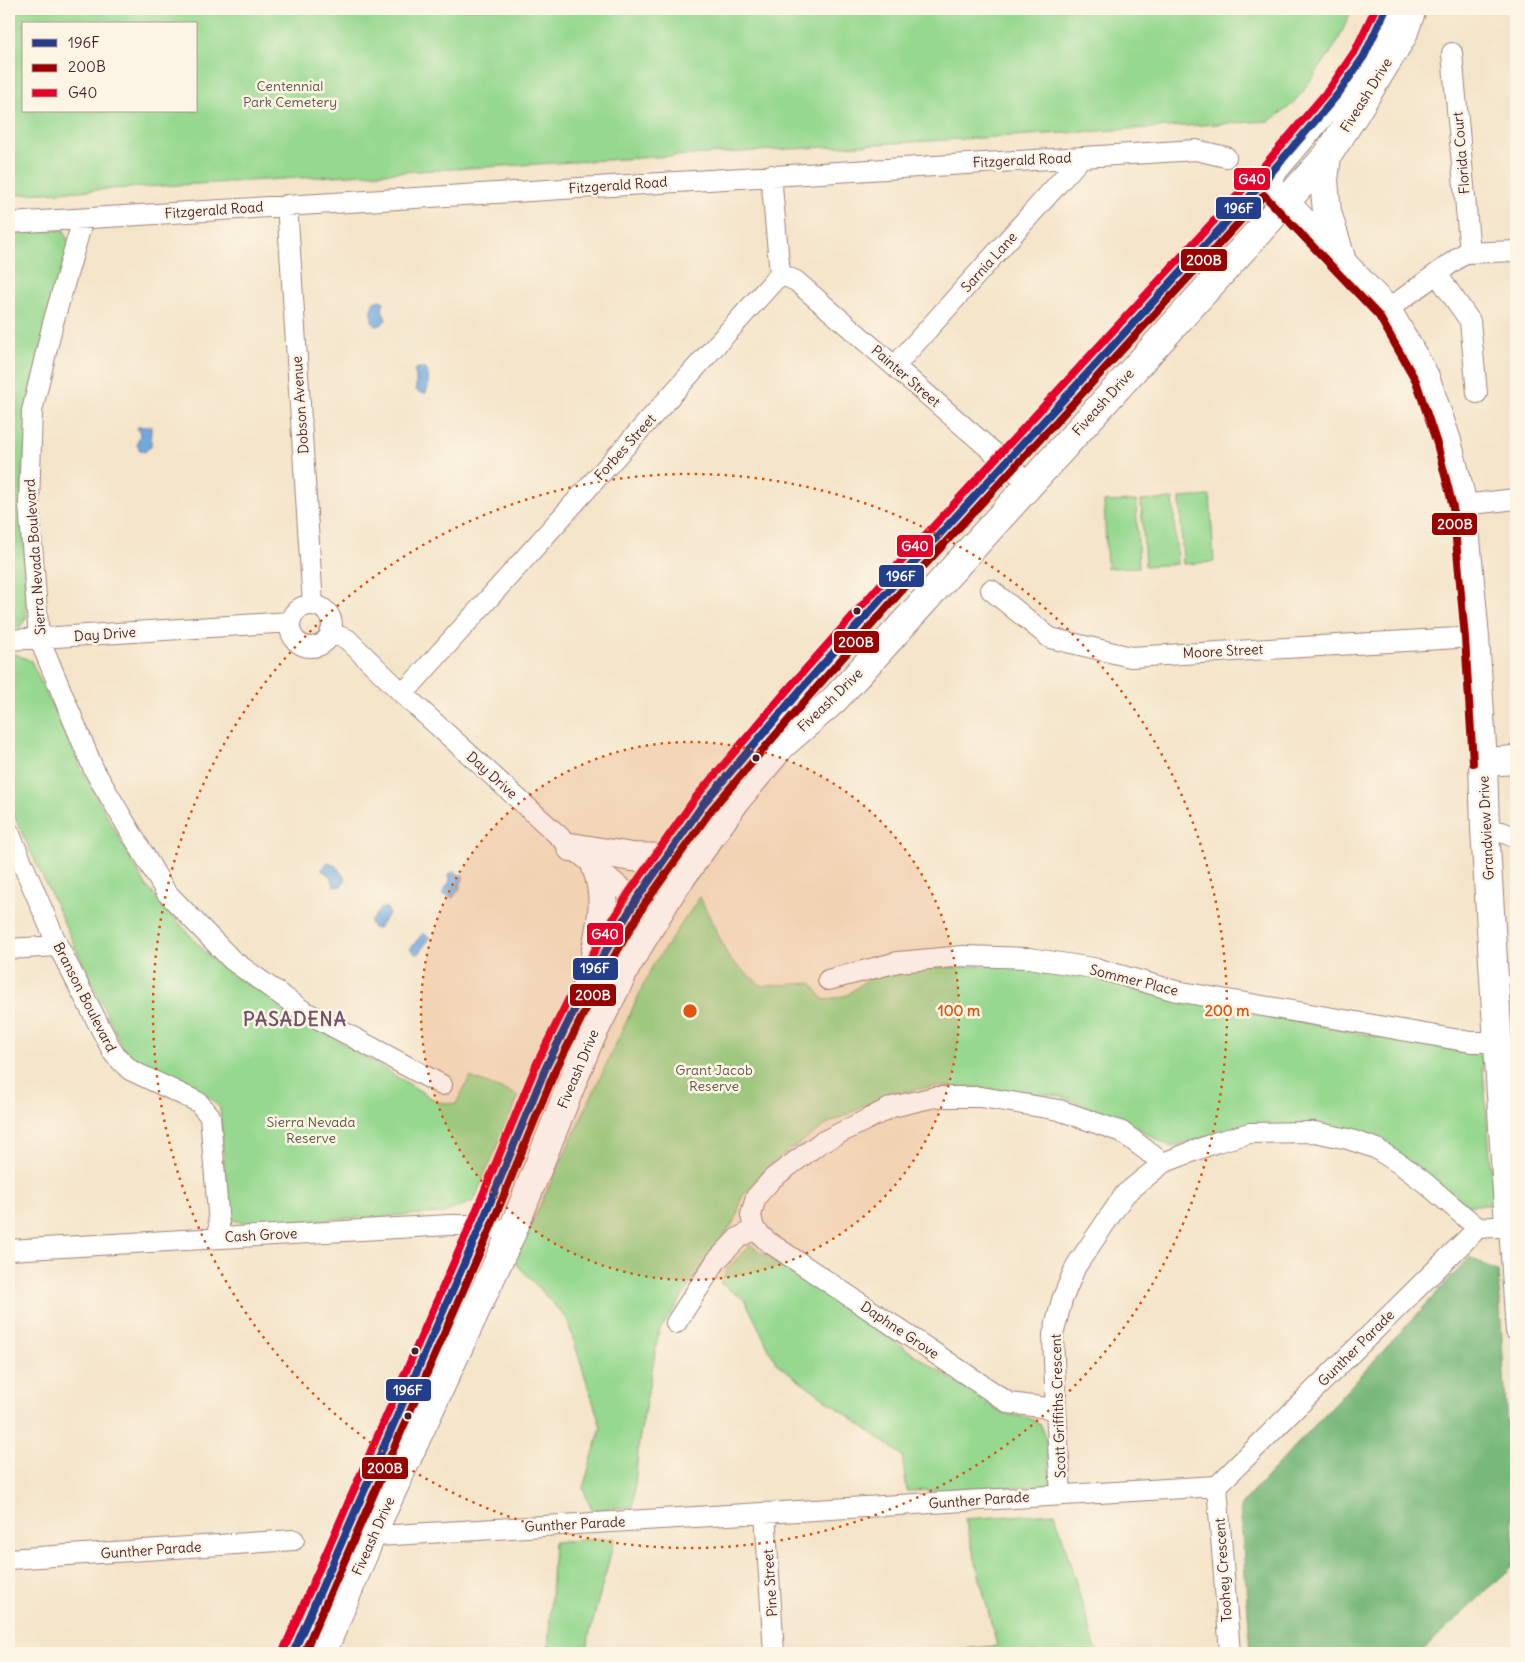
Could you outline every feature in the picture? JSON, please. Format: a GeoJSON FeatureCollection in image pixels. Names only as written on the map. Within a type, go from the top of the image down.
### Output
{"type":"FeatureCollection","features":[{"type":"Feature","properties":{"kind":"main road","name":"Fiveash Drive"},"geometry":{"type":"LineString","coordinates":[[322,1653],[371,1536],[512,1232],[588,1042],[628,963],[664,858],[704,803],[802,688],[1264,181],[1338,94],[1364,56],[1386,9]]}},
{"type":"Feature","properties":{"kind":"main road","name":"Fiveash Drive"},"geometry":{"type":"LineString","coordinates":[[293,1653],[481,1225],[546,1067],[591,976],[646,908],[675,886],[737,799],[782,745],[833,701],[1327,156],[1402,37],[1412,9]]}},
{"type":"Feature","properties":{"kind":"main road"},"geometry":{"type":"LineString","coordinates":[[1327,156],[1324,180],[1327,212],[1342,262]]}},
{"type":"Feature","properties":{"kind":"main road","name":"Grandview Drive"},"geometry":{"type":"LineString","coordinates":[[1264,181],[1387,310],[1425,377],[1447,441],[1463,505],[1475,637],[1483,762],[1485,829],[1509,1226]]}},
{"type":"Feature","properties":{"kind":"main road"},"geometry":{"type":"LineString","coordinates":[[1483,762],[1516,760]]}},
{"type":"Feature","properties":{"kind":"main road"},"geometry":{"type":"LineString","coordinates":[[571,847],[637,857],[664,858]]}},
{"type":"Feature","properties":{"kind":"main road"},"geometry":{"type":"LineString","coordinates":[[591,976],[603,913],[602,884],[596,867]]}},
{"type":"Feature","properties":{"kind":"street","name":"Florida Court"},"geometry":{"type":"LineString","coordinates":[[1452,53],[1470,253]]}},
{"type":"Feature","properties":{"kind":"street","name":"Fitzgerald Road"},"geometry":{"type":"LineString","coordinates":[[9,223],[1196,150],[1226,158]]}},
{"type":"Feature","properties":{"kind":"street","name":"Sarnia Lane"},"geometry":{"type":"LineString","coordinates":[[896,366],[1082,157]]}},
{"type":"Feature","properties":{"kind":"street"},"geometry":{"type":"LineString","coordinates":[[771,175],[780,274]]}},
{"type":"Feature","properties":{"kind":"street","name":"Dobson Avenue"},"geometry":{"type":"LineString","coordinates":[[287,205],[313,605]]}},
{"type":"Feature","properties":{"kind":"street","name":"Sierra Nevada Boulevard"},"geometry":{"type":"LineString","coordinates":[[83,218],[32,411],[29,504],[39,638],[94,770],[166,892],[232,960],[302,1010],[442,1085]]}},
{"type":"Feature","properties":{"kind":"street"},"geometry":{"type":"LineString","coordinates":[[1387,310],[1465,253],[1516,251]]}},
{"type":"Feature","properties":{"kind":"street","name":"Painter Street"},"geometry":{"type":"LineString","coordinates":[[780,274],[796,281],[1029,483]]}},
{"type":"Feature","properties":{"kind":"street","name":"Forbes Street"},"geometry":{"type":"LineString","coordinates":[[403,694],[780,274]]}},
{"type":"Feature","properties":{"kind":"street"},"geometry":{"type":"LineString","coordinates":[[1437,274],[1470,321],[1477,393]]}},
{"type":"Feature","properties":{"kind":"street"},"geometry":{"type":"LineString","coordinates":[[1463,505],[1516,499]]}},
{"type":"Feature","properties":{"kind":"street","name":"Moore Street"},"geometry":{"type":"LineString","coordinates":[[991,590],[1050,638],[1131,657],[1475,637]]}},
{"type":"Feature","properties":{"kind":"street"},"geometry":{"type":"LineString","coordinates":[[313,605],[324,610],[332,627],[322,643],[308,647],[292,635],[290,622],[296,611],[313,605]]}},
{"type":"Feature","properties":{"kind":"street","name":"Day Drive"},"geometry":{"type":"LineString","coordinates":[[9,640],[290,622]]}},
{"type":"Feature","properties":{"kind":"street","name":"Day Drive"},"geometry":{"type":"LineString","coordinates":[[330,633],[347,639],[403,694],[571,847],[646,908]]}},
{"type":"Feature","properties":{"kind":"street"},"geometry":{"type":"LineString","coordinates":[[1485,829],[1502,832],[1516,838]]}},
{"type":"Feature","properties":{"kind":"street","name":"Branson Boulevard"},"geometry":{"type":"LineString","coordinates":[[9,832],[58,946],[114,1054],[130,1070],[198,1102],[210,1116],[220,1237]]}},
{"type":"Feature","properties":{"kind":"street"},"geometry":{"type":"LineString","coordinates":[[9,949],[58,946]]}},
{"type":"Feature","properties":{"kind":"street","name":"Sommer Place"},"geometry":{"type":"LineString","coordinates":[[828,980],[898,962],[963,956],[1029,958],[1099,969],[1176,991],[1471,1042],[1499,1042]]}},
{"type":"Feature","properties":{"kind":"street"},"geometry":{"type":"LineString","coordinates":[[676,1323],[716,1261],[738,1238],[754,1229],[751,1215],[756,1198],[773,1178],[812,1149],[838,1133],[892,1107],[935,1097],[981,1097],[1060,1110],[1122,1132],[1163,1163]]}},
{"type":"Feature","properties":{"kind":"street","name":"Scott Griffiths Crescent"},"geometry":{"type":"LineString","coordinates":[[1061,1495],[1053,1335],[1062,1300],[1076,1266],[1125,1194],[1163,1163],[1208,1145],[1250,1133],[1315,1132],[1348,1139],[1375,1148],[1424,1182],[1478,1228]]}},
{"type":"Feature","properties":{"kind":"street","name":"Cash Grove"},"geometry":{"type":"LineString","coordinates":[[9,1250],[449,1225],[481,1225],[512,1232]]}},
{"type":"Feature","properties":{"kind":"street"},"geometry":{"type":"LineString","coordinates":[[1478,1228],[1509,1226]]}},
{"type":"Feature","properties":{"kind":"street","name":"Grandview Drive"},"geometry":{"type":"LineString","coordinates":[[1509,1226],[1516,1331]]}},
{"type":"Feature","properties":{"kind":"street","name":"Gunther Parade"},"geometry":{"type":"LineString","coordinates":[[344,1538],[1217,1486],[1478,1228]]}},
{"type":"Feature","properties":{"kind":"street","name":"Daphne Grove"},"geometry":{"type":"LineString","coordinates":[[754,1229],[767,1241],[1009,1403],[1056,1409]]}},
{"type":"Feature","properties":{"kind":"street","name":"Toohey Crescent"},"geometry":{"type":"LineString","coordinates":[[1217,1486],[1230,1653]]}},
{"type":"Feature","properties":{"kind":"street","name":"Pine Street"},"geometry":{"type":"LineString","coordinates":[[765,1513],[774,1653]]}},
{"type":"Feature","properties":{"kind":"street","name":"Gunther Parade"},"geometry":{"type":"LineString","coordinates":[[9,1559],[294,1540]]}},
{"type":"Feature","properties":{"kind":"green space","name":"Centennial Park Cemetery"},"geometry":{"type":"Polygon","coordinates":[[[9,9],[1352,9],[1337,43],[1302,93],[1288,108],[1269,121],[9,195],[9,9]]]}},
{"type":"Feature","properties":{"kind":"green space"},"geometry":{"type":"Polygon","coordinates":[[[64,230],[70,247],[22,469],[26,618],[19,628],[9,628],[9,233],[64,230]]]}},
{"type":"Feature","properties":{"kind":"green space"},"geometry":{"type":"Polygon","coordinates":[[[1210,496],[1214,562],[1183,564],[1180,498],[1210,496]]]}},
{"type":"Feature","properties":{"kind":"green space"},"geometry":{"type":"Polygon","coordinates":[[[1173,499],[1177,564],[1145,566],[1141,501],[1173,499]]]}},
{"type":"Feature","properties":{"kind":"green space"},"geometry":{"type":"Polygon","coordinates":[[[1136,501],[1139,567],[1107,568],[1104,502],[1136,501]]]}},
{"type":"Feature","properties":{"kind":"green space","name":"Sierra Nevada Reserve"},"geometry":{"type":"Polygon","coordinates":[[[15,654],[31,661],[87,780],[146,886],[214,962],[438,1102],[456,1104],[470,1077],[519,1096],[474,1201],[444,1213],[245,1224],[228,1218],[220,1108],[208,1096],[138,1061],[122,1047],[9,805],[9,655],[15,654]]]}},
{"type":"Feature","properties":{"kind":"green space","name":"Grant Jacob Reserve"},"geometry":{"type":"Polygon","coordinates":[[[700,897],[730,960],[762,986],[811,983],[824,1000],[847,995],[872,976],[921,968],[1008,965],[1081,974],[1170,998],[1482,1056],[1494,1205],[1462,1205],[1377,1139],[1249,1126],[1171,1147],[1126,1122],[1060,1096],[973,1087],[932,1087],[890,1094],[827,1124],[768,1166],[742,1197],[736,1218],[659,1331],[639,1441],[633,1507],[592,1510],[583,1488],[601,1427],[567,1319],[514,1261],[652,967],[700,897]]]}},
{"type":"Feature","properties":{"kind":"green space"},"geometry":{"type":"Polygon","coordinates":[[[750,1245],[1002,1413],[1029,1418],[1041,1425],[1045,1438],[1051,1486],[907,1491],[902,1455],[776,1363],[745,1300],[720,1283],[729,1267],[750,1245]]]}},
{"type":"Feature","properties":{"kind":"green space"},"geometry":{"type":"Polygon","coordinates":[[[1470,1257],[1498,1272],[1515,1564],[1420,1653],[1251,1653],[1240,1506],[1470,1257]]]}},
{"type":"Feature","properties":{"kind":"green space"},"geometry":{"type":"Polygon","coordinates":[[[1055,1513],[1097,1653],[941,1653],[941,1651],[997,1646],[965,1519],[1055,1513]]]}},
{"type":"Feature","properties":{"kind":"green space"},"geometry":{"type":"Polygon","coordinates":[[[615,1538],[589,1636],[587,1653],[548,1653],[554,1542],[615,1538]]]}},
{"type":"Feature","properties":{"kind":"water"},"geometry":{"type":"Polygon","coordinates":[[[380,300],[384,302],[382,309],[386,320],[381,325],[376,326],[372,322],[372,307],[374,302],[380,300]]]}},
{"type":"Feature","properties":{"kind":"water"},"geometry":{"type":"Polygon","coordinates":[[[425,368],[428,373],[426,393],[420,393],[416,390],[414,370],[425,368]]]}},
{"type":"Feature","properties":{"kind":"water"},"geometry":{"type":"Polygon","coordinates":[[[139,426],[151,426],[151,446],[145,452],[140,450],[137,445],[140,435],[137,428],[139,426]]]}},
{"type":"Feature","properties":{"kind":"water"},"geometry":{"type":"Polygon","coordinates":[[[328,862],[337,867],[346,880],[340,887],[334,886],[331,877],[321,869],[328,862]]]}},
{"type":"Feature","properties":{"kind":"water"},"geometry":{"type":"Polygon","coordinates":[[[454,872],[464,876],[459,890],[453,898],[442,894],[450,881],[449,874],[454,872]]]}},
{"type":"Feature","properties":{"kind":"water"},"geometry":{"type":"Polygon","coordinates":[[[381,908],[387,908],[389,914],[378,928],[373,928],[370,922],[381,908]]]}},
{"type":"Feature","properties":{"kind":"water"},"geometry":{"type":"Polygon","coordinates":[[[423,933],[430,938],[417,955],[410,949],[423,933]]]}},
{"type":"Feature","properties":{"kind":"transit line","name":"G40"},"geometry":{"type":"LineString","coordinates":[[284,1649],[472,1221],[537,1063],[582,972],[628,894],[696,797],[795,681],[897,566],[1257,174],[1330,88],[1355,51],[1375,9]]}},
{"type":"Feature","properties":{"kind":"transit line","name":"196F"},"geometry":{"type":"LineString","coordinates":[[293,1653],[481,1225],[546,1067],[591,976],[636,900],[704,803],[802,688],[904,573],[1264,181],[1338,94],[1364,56],[1386,9]]}},
{"type":"Feature","properties":{"kind":"transit line","name":"200B"},"geometry":{"type":"LineString","coordinates":[[304,1653],[490,1229],[555,1071],[600,981],[644,905],[712,809],[810,695],[911,580],[1264,195],[1379,316],[1416,381],[1437,444],[1453,507],[1465,638],[1473,763]]}},
{"type":"Feature","properties":{"kind":"district","name":"PASADENA"},"geometry":{"type":"Point","coordinates":[295,1019]}}]}
